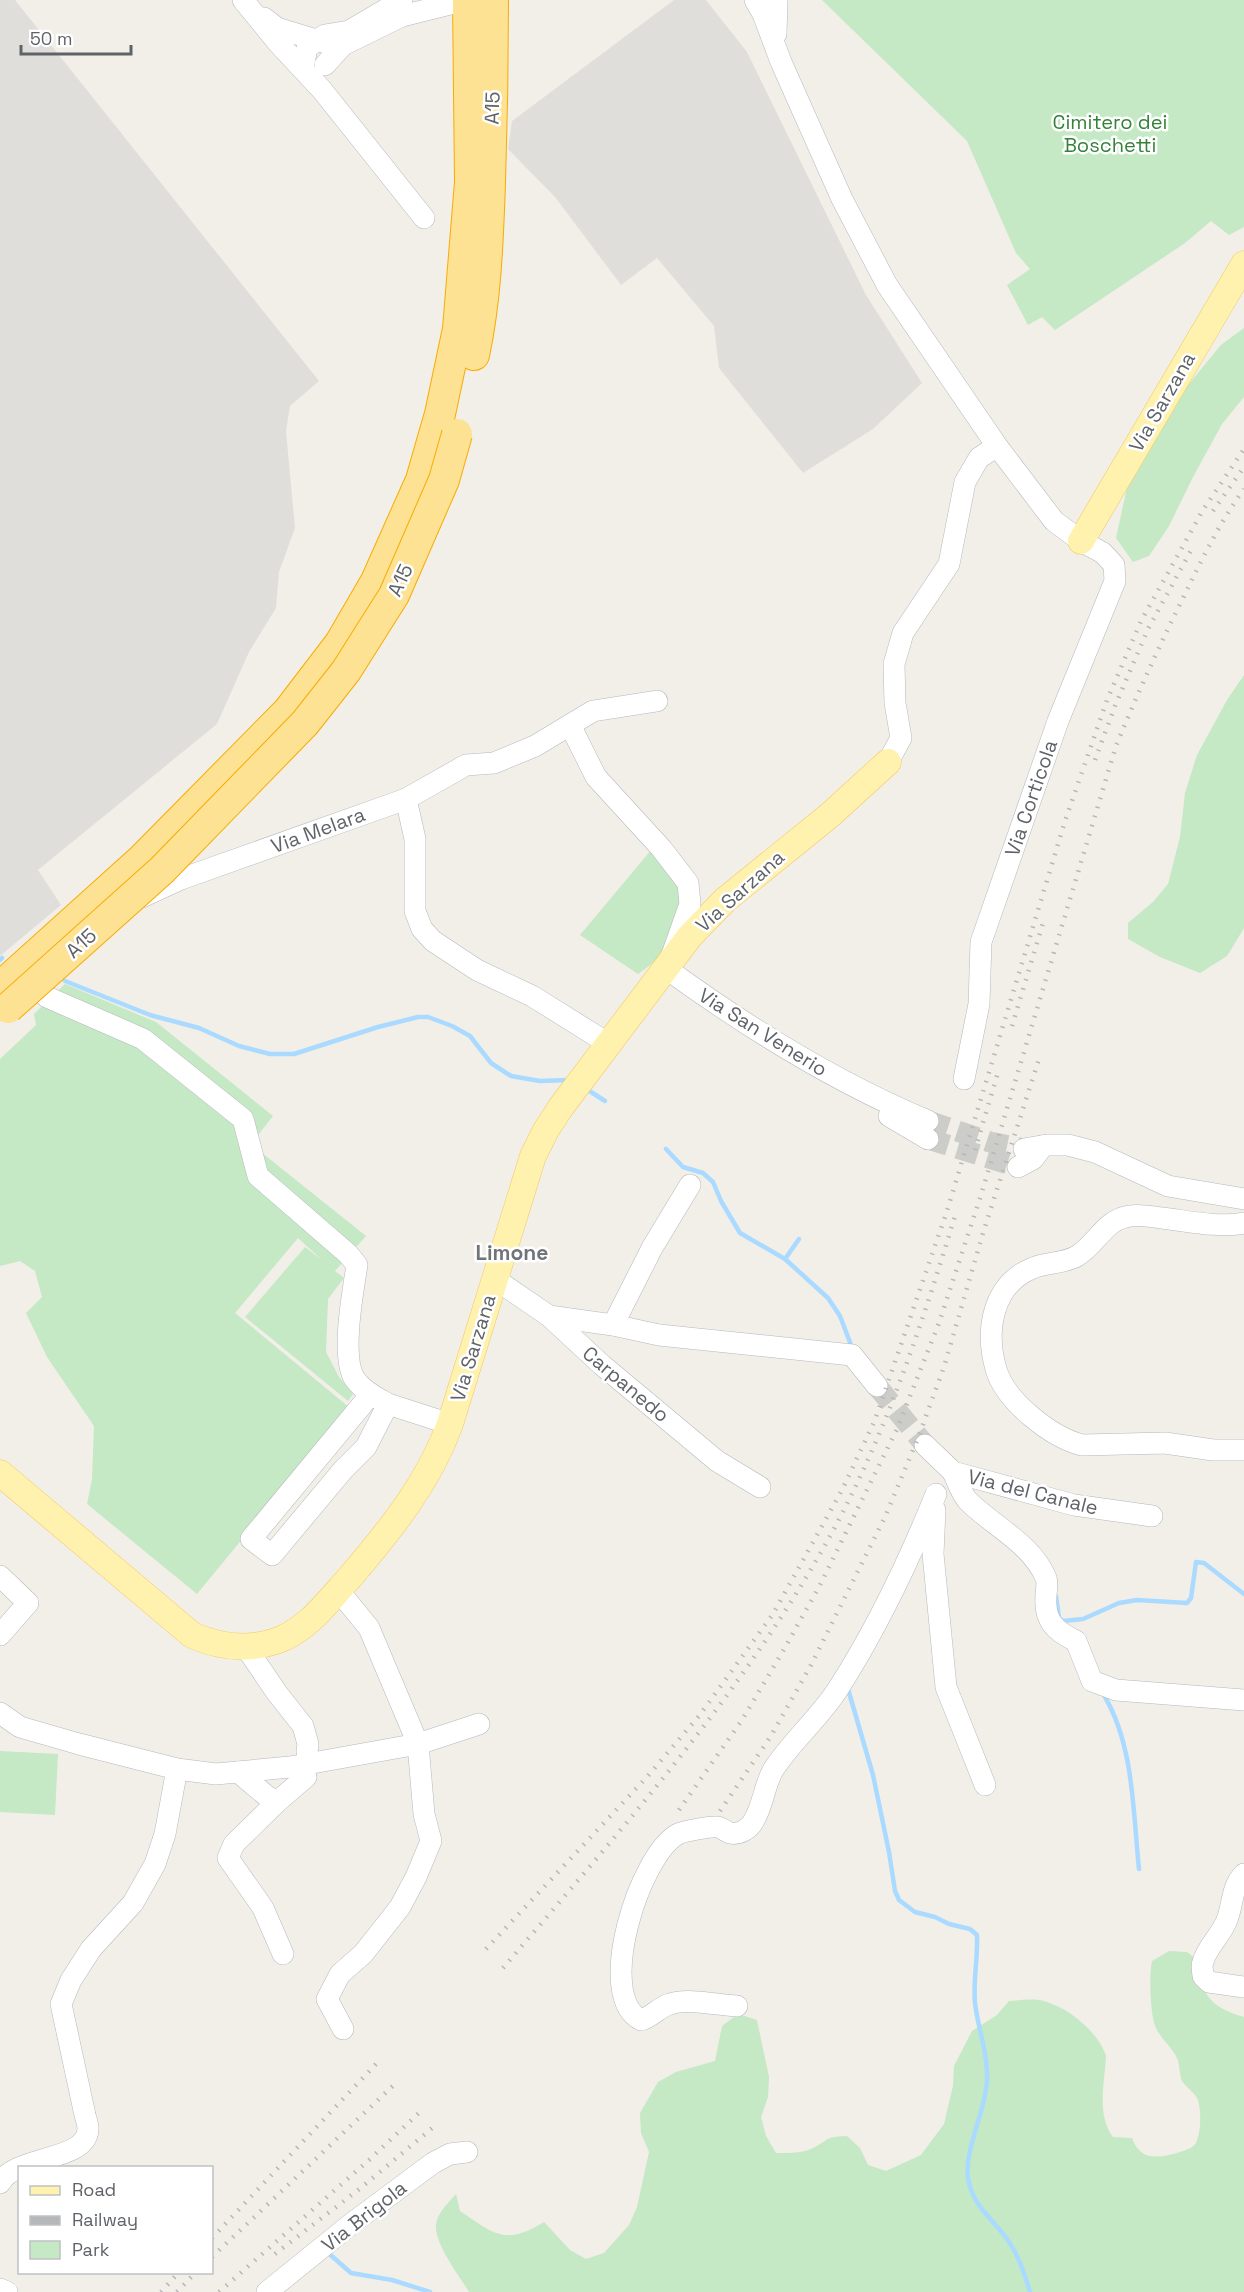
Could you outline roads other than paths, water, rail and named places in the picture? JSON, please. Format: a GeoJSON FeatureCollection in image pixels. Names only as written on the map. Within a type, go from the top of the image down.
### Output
{"type":"FeatureCollection","features":[{"type":"Feature","properties":{"kind":"highway","name":"A15"},"geometry":{"type":"LineString","coordinates":[[13,983],[141,860],[288,711],[339,643],[376,581],[421,480],[441,414],[458,329],[470,182],[467,0]]}},
{"type":"Feature","properties":{"kind":"highway","name":"A15"},"geometry":{"type":"LineString","coordinates":[[0,1015],[162,870],[305,723],[346,671],[394,595],[444,480],[457,434],[479,331],[488,241],[493,0]]}},
{"type":"Feature","properties":{"kind":"main road","name":"Via Sarzana"},"geometry":{"type":"LineString","coordinates":[[1081,541],[1244,264]]}},
{"type":"Feature","properties":{"kind":"main road","name":"Via Sarzana"},"geometry":{"type":"LineString","coordinates":[[0,1473],[192,1635],[229,1648],[277,1640],[303,1626],[387,1534],[435,1460],[450,1424],[533,1156],[561,1107],[690,936],[725,900],[830,815],[888,762]]}},
{"type":"Feature","properties":{"kind":"street"},"geometry":{"type":"LineString","coordinates":[[303,69],[308,48],[317,40],[325,35],[349,31],[402,0]]}},
{"type":"Feature","properties":{"kind":"street"},"geometry":{"type":"LineString","coordinates":[[325,65],[343,45],[402,16],[467,0]]}},
{"type":"Feature","properties":{"kind":"street"},"geometry":{"type":"LineString","coordinates":[[755,0],[776,43]]}},
{"type":"Feature","properties":{"kind":"street"},"geometry":{"type":"LineString","coordinates":[[769,0],[781,62],[842,198],[887,285],[997,446],[1054,521],[1081,541]]}},
{"type":"Feature","properties":{"kind":"street"},"geometry":{"type":"LineString","coordinates":[[776,43],[777,0]]}},
{"type":"Feature","properties":{"kind":"street"},"geometry":{"type":"LineString","coordinates":[[245,2],[277,28],[332,45],[343,45]]}},
{"type":"Feature","properties":{"kind":"street"},"geometry":{"type":"LineString","coordinates":[[245,2],[279,44],[322,90],[424,218]]}},
{"type":"Feature","properties":{"kind":"street"},"geometry":{"type":"LineString","coordinates":[[317,40],[325,65],[322,90]]}},
{"type":"Feature","properties":{"kind":"street"},"geometry":{"type":"LineString","coordinates":[[888,762],[901,738],[895,703],[894,664],[903,633],[949,564],[965,482],[979,458],[997,446]]}},
{"type":"Feature","properties":{"kind":"street","name":"Via Corticola"},"geometry":{"type":"LineString","coordinates":[[964,1079],[979,1004],[981,942],[1058,721],[1115,581],[1114,565],[1103,553],[1081,541]]}},
{"type":"Feature","properties":{"kind":"street","name":"Via Melara"},"geometry":{"type":"LineString","coordinates":[[0,1002],[13,983],[95,919],[182,879],[406,799],[466,765],[494,763],[536,746],[593,711],[657,701]]}},
{"type":"Feature","properties":{"kind":"street"},"geometry":{"type":"LineString","coordinates":[[570,725],[596,777],[661,848],[688,883],[690,904],[667,969]]}},
{"type":"Feature","properties":{"kind":"street"},"geometry":{"type":"LineString","coordinates":[[406,799],[415,839],[415,912],[422,929],[433,941],[477,970],[532,996],[609,1044]]}},
{"type":"Feature","properties":{"kind":"street","name":"Via San Venerio"},"geometry":{"type":"LineString","coordinates":[[667,969],[703,995],[807,1061],[928,1130]]}},
{"type":"Feature","properties":{"kind":"street"},"geometry":{"type":"LineString","coordinates":[[13,983],[143,1039],[243,1119],[258,1176],[348,1254],[357,1265],[348,1347],[349,1364],[354,1378],[379,1399],[450,1424]]}},
{"type":"Feature","properties":{"kind":"street"},"geometry":{"type":"LineString","coordinates":[[1029,1154],[1068,1145],[1095,1152],[1168,1186],[1244,1199]]}},
{"type":"Feature","properties":{"kind":"street"},"geometry":{"type":"LineString","coordinates":[[613,1324],[652,1248],[690,1185]]}},
{"type":"Feature","properties":{"kind":"street"},"geometry":{"type":"LineString","coordinates":[[1244,1223],[1195,1222],[1143,1216],[1122,1218],[1109,1225],[1077,1256],[1034,1268],[1006,1287],[994,1309],[992,1344],[999,1379],[1006,1389],[1040,1423],[1069,1442],[1082,1445],[1165,1443],[1213,1450],[1244,1450]]}},
{"type":"Feature","properties":{"kind":"street","name":"Carpanedo"},"geometry":{"type":"LineString","coordinates":[[495,1279],[549,1316],[602,1365],[717,1461],[760,1487]]}},
{"type":"Feature","properties":{"kind":"street"},"geometry":{"type":"LineString","coordinates":[[549,1316],[613,1324],[659,1335],[852,1355],[877,1386]]}},
{"type":"Feature","properties":{"kind":"street"},"geometry":{"type":"LineString","coordinates":[[379,1399],[366,1447],[343,1470],[272,1555],[251,1539],[379,1399]]}},
{"type":"Feature","properties":{"kind":"street","name":"Via del Canale"},"geometry":{"type":"LineString","coordinates":[[926,1445],[950,1470],[1074,1505],[1152,1516]]}},
{"type":"Feature","properties":{"kind":"street"},"geometry":{"type":"LineString","coordinates":[[737,2006],[682,2001],[668,2004],[650,2017],[641,2020],[634,2017],[625,2004],[621,1958],[625,1934],[641,1886],[657,1857],[670,1840],[680,1833],[718,1827],[731,1834],[745,1831],[754,1822],[774,1768],[837,1691],[864,1645],[918,1538],[936,1494],[950,1470],[967,1499],[1004,1529],[1030,1555],[1047,1580],[1045,1606],[1050,1622],[1059,1633],[1076,1641],[1092,1681],[1116,1690],[1244,1700]]}},
{"type":"Feature","properties":{"kind":"street"},"geometry":{"type":"LineString","coordinates":[[936,1494],[933,1554],[946,1687],[985,1785]]}},
{"type":"Feature","properties":{"kind":"street"},"geometry":{"type":"LineString","coordinates":[[0,1576],[28,1603],[0,1635]]}},
{"type":"Feature","properties":{"kind":"street"},"geometry":{"type":"LineString","coordinates":[[338,1590],[369,1628],[418,1744],[424,1814],[431,1841],[400,1907],[363,1954],[340,1974],[327,1999],[343,2029]]}},
{"type":"Feature","properties":{"kind":"street"},"geometry":{"type":"LineString","coordinates":[[245,1646],[303,1726],[308,1752]]}},
{"type":"Feature","properties":{"kind":"street"},"geometry":{"type":"LineString","coordinates":[[0,1713],[21,1726],[177,1769],[216,1774],[309,1764],[418,1744],[479,1724]]}},
{"type":"Feature","properties":{"kind":"street"},"geometry":{"type":"LineString","coordinates":[[21,2166],[78,2147],[85,2138],[88,2130],[86,2115],[61,2004],[71,1980],[92,1949],[134,1903],[155,1864],[165,1834],[177,1769]]}},
{"type":"Feature","properties":{"kind":"street"},"geometry":{"type":"LineString","coordinates":[[238,1772],[268,1797],[278,1801]]}},
{"type":"Feature","properties":{"kind":"street"},"geometry":{"type":"LineString","coordinates":[[283,1954],[263,1908],[228,1858],[234,1844],[306,1777]]}},
{"type":"Feature","properties":{"kind":"street"},"geometry":{"type":"LineString","coordinates":[[1244,1874],[1231,1898],[1229,1916],[1222,1933],[1202,1962],[1203,1976],[1209,1982],[1244,1987]]}},
{"type":"Feature","properties":{"kind":"street","name":"Via Brigola"},"geometry":{"type":"LineString","coordinates":[[267,2292],[351,2224],[433,2163],[450,2154],[467,2152]]}},
{"type":"Feature","properties":{"kind":"street"},"geometry":{"type":"LineString","coordinates":[[0,2183],[4,2176],[18,2168]]}},
{"type":"Feature","properties":{"kind":"street"},"geometry":{"type":"LineString","coordinates":[[0,2289],[7,2292]]}},
{"type":"Feature","properties":{"kind":"waterway"},"geometry":{"type":"LineString","coordinates":[[65,981],[150,1015],[199,1028],[239,1046],[270,1054],[294,1054],[378,1027],[418,1017],[428,1017],[470,1036],[491,1063],[511,1076],[540,1081],[569,1080]]}},
{"type":"Feature","properties":{"kind":"waterway"},"geometry":{"type":"LineString","coordinates":[[591,1092],[605,1101]]}},
{"type":"Feature","properties":{"kind":"waterway"},"geometry":{"type":"LineString","coordinates":[[666,1149],[683,1167],[703,1173],[713,1182],[721,1201],[740,1233],[785,1259],[828,1298],[840,1316],[851,1345]]}},
{"type":"Feature","properties":{"kind":"waterway"},"geometry":{"type":"LineString","coordinates":[[785,1259],[799,1239]]}},
{"type":"Feature","properties":{"kind":"waterway"},"geometry":{"type":"LineString","coordinates":[[1056,1596],[1059,1618],[1063,1621],[1083,1619],[1119,1603],[1137,1600],[1187,1603],[1191,1598],[1196,1562],[1204,1563],[1244,1594]]}},
{"type":"Feature","properties":{"kind":"waterway"},"geometry":{"type":"LineString","coordinates":[[848,1689],[873,1775],[895,1891],[899,1900],[915,1912],[970,1929],[977,1935],[975,2003],[986,2060],[987,2080],[986,2092],[969,2155],[968,2178],[979,2205],[1016,2253],[1030,2292]]}},
{"type":"Feature","properties":{"kind":"waterway"},"geometry":{"type":"LineString","coordinates":[[1105,1697],[1115,1716],[1127,1758],[1139,1869]]}},
{"type":"Feature","properties":{"kind":"waterway"},"geometry":{"type":"LineString","coordinates":[[326,2251],[351,2273],[392,2280],[430,2292]]}},
{"type":"Feature","properties":{"kind":"tunnel"},"geometry":{"type":"LineString","coordinates":[[928,1121],[990,1142],[1024,1149]]}},
{"type":"Feature","properties":{"kind":"tunnel"},"geometry":{"type":"LineString","coordinates":[[928,1139],[1018,1167]]}},
{"type":"Feature","properties":{"kind":"tunnel"},"geometry":{"type":"LineString","coordinates":[[877,1386],[925,1445]]}},
{"type":"Feature","properties":{"kind":"railway"},"geometry":{"type":"LineString","coordinates":[[486,1949],[646,1778],[699,1716],[773,1614],[842,1490],[875,1420],[947,1211],[1065,821],[1107,700],[1141,621],[1203,510],[1244,449]]}},
{"type":"Feature","properties":{"kind":"railway"},"geometry":{"type":"LineString","coordinates":[[1213,511],[1244,467]]}},
{"type":"Feature","properties":{"kind":"railway"},"geometry":{"type":"LineString","coordinates":[[679,1810],[742,1720],[783,1651],[819,1587],[897,1429],[939,1323],[981,1195],[1116,746],[1157,652],[1198,568],[1219,528],[1244,489]]}},
{"type":"Feature","properties":{"kind":"railway"},"geometry":{"type":"LineString","coordinates":[[1095,760],[1148,629],[1194,545]]}},
{"type":"Feature","properties":{"kind":"railway"},"geometry":{"type":"LineString","coordinates":[[1012,1026],[1043,923]]}},
{"type":"Feature","properties":{"kind":"railway"},"geometry":{"type":"LineString","coordinates":[[720,1811],[771,1736],[811,1665],[885,1517],[944,1367],[983,1233],[1040,1056],[1040,1058]]}},
{"type":"Feature","properties":{"kind":"railway"},"geometry":{"type":"LineString","coordinates":[[975,1150],[999,1069]]}},
{"type":"Feature","properties":{"kind":"railway"},"geometry":{"type":"LineString","coordinates":[[503,1968],[629,1820],[709,1719],[783,1614],[817,1559],[840,1518],[879,1435],[912,1348],[955,1216]]}},
{"type":"Feature","properties":{"kind":"railway"},"geometry":{"type":"LineString","coordinates":[[213,2237],[376,2064]]}},
{"type":"Feature","properties":{"kind":"railway"},"geometry":{"type":"LineString","coordinates":[[213,2256],[397,2082]]}},
{"type":"Feature","properties":{"kind":"railway"},"geometry":{"type":"LineString","coordinates":[[219,2292],[369,2160],[422,2110]]}},
{"type":"Feature","properties":{"kind":"railway"},"geometry":{"type":"LineString","coordinates":[[275,2254],[362,2187],[437,2124]]}},
{"type":"Feature","properties":{"kind":"railway"},"geometry":{"type":"LineString","coordinates":[[161,2292],[177,2274]]}},
{"type":"Feature","properties":{"kind":"railway"},"geometry":{"type":"LineString","coordinates":[[177,2292],[194,2274]]}},
{"type":"Feature","properties":{"kind":"district","name":"Limone"},"geometry":{"type":"Point","coordinates":[512,1252]}},
{"type":"Feature","properties":{"kind":"park label","name":"Cimitero dei Boschetti"},"geometry":{"type":"Point","coordinates":[1110,134]}}]}
